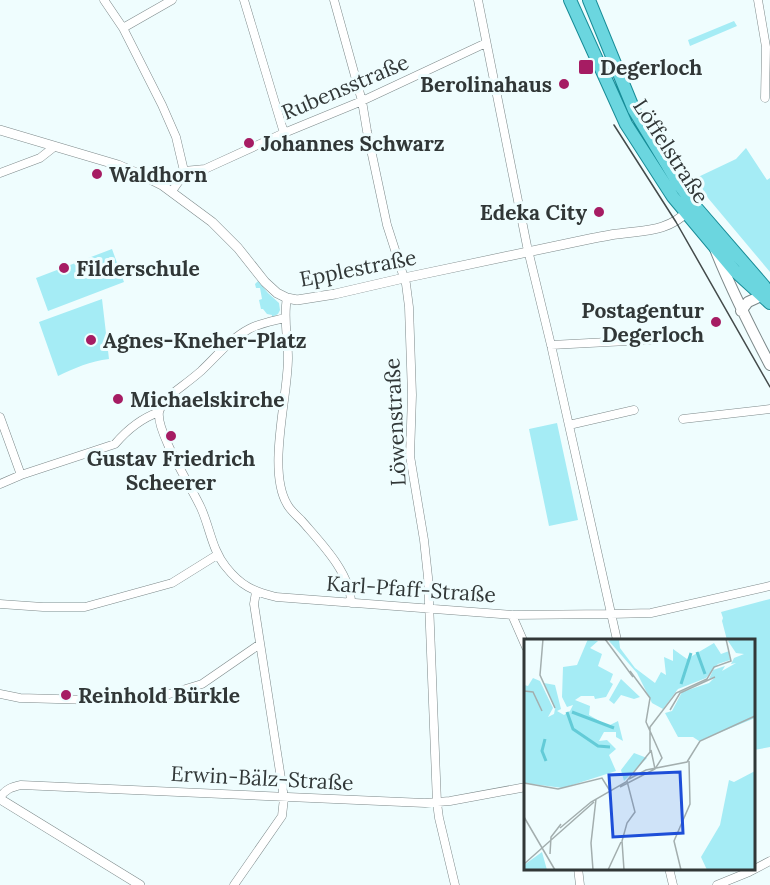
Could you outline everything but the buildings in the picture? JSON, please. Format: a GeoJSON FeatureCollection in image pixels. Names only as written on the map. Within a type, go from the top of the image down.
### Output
{"type":"FeatureCollection","features":[{"type":"Feature","properties":{"kind":"main road","name":"Löffelstraße"},"geometry":{"type":"LineString","coordinates":[[589,0],[634,110],[678,183],[690,209],[713,246],[735,272],[767,298]]}},
{"type":"Feature","properties":{"kind":"main road","name":"Löffelstraße"},"geometry":{"type":"LineString","coordinates":[[572,1],[626,124],[673,197],[690,209],[733,251],[764,286],[767,298]]}},
{"type":"Feature","properties":{"kind":"main road"},"geometry":{"type":"LineString","coordinates":[[713,246],[741,311],[770,365]]}},
{"type":"Feature","properties":{"kind":"main road"},"geometry":{"type":"LineString","coordinates":[[733,251],[736,296]]}},
{"type":"Feature","properties":{"kind":"main road"},"geometry":{"type":"LineString","coordinates":[[741,311],[748,302],[767,298]]}},
{"type":"Feature","properties":{"kind":"street"},"geometry":{"type":"LineString","coordinates":[[104,0],[123,28],[176,137],[184,171],[172,191]]}},
{"type":"Feature","properties":{"kind":"street"},"geometry":{"type":"LineString","coordinates":[[123,28],[172,0]]}},
{"type":"Feature","properties":{"kind":"street"},"geometry":{"type":"LineString","coordinates":[[244,0],[284,133]]}},
{"type":"Feature","properties":{"kind":"street","name":"Löwenstraße"},"geometry":{"type":"LineString","coordinates":[[334,0],[362,101],[387,225],[404,278],[409,307],[412,395],[410,456],[424,540],[430,609],[437,803],[455,885]]}},
{"type":"Feature","properties":{"kind":"street"},"geometry":{"type":"LineString","coordinates":[[478,0],[529,252],[617,639]]}},
{"type":"Feature","properties":{"kind":"street"},"geometry":{"type":"LineString","coordinates":[[758,0],[765,47],[765,98]]}},
{"type":"Feature","properties":{"kind":"street","name":"Rubensstraße"},"geometry":{"type":"LineString","coordinates":[[184,171],[205,169],[362,101],[486,43]]}},
{"type":"Feature","properties":{"kind":"street","name":"Epplestraße"},"geometry":{"type":"LineString","coordinates":[[0,130],[127,169],[172,191],[212,222],[238,248],[265,282],[278,293],[297,300],[617,234],[656,230],[676,222],[690,209]]}},
{"type":"Feature","properties":{"kind":"street"},"geometry":{"type":"LineString","coordinates":[[0,173],[40,158],[54,147]]}},
{"type":"Feature","properties":{"kind":"street"},"geometry":{"type":"LineString","coordinates":[[287,298],[285,318],[288,359],[279,463],[280,486],[287,504],[330,554],[351,594],[351,603]]}},
{"type":"Feature","properties":{"kind":"street"},"geometry":{"type":"LineString","coordinates":[[0,484],[115,444],[133,427],[150,415],[159,412],[172,394],[200,372],[229,343],[250,329],[285,318]]}},
{"type":"Feature","properties":{"kind":"street"},"geometry":{"type":"LineString","coordinates":[[551,345],[666,339]]}},
{"type":"Feature","properties":{"kind":"street"},"geometry":{"type":"LineString","coordinates":[[569,425],[634,410]]}},
{"type":"Feature","properties":{"kind":"street"},"geometry":{"type":"LineString","coordinates":[[683,419],[770,410]]}},
{"type":"Feature","properties":{"kind":"street","name":"Karl-Pfaff-Straße"},"geometry":{"type":"LineString","coordinates":[[159,412],[160,423],[202,511],[217,555],[237,579],[256,592],[276,597],[512,615],[611,614],[651,613],[770,586]]}},
{"type":"Feature","properties":{"kind":"street"},"geometry":{"type":"LineString","coordinates":[[0,417],[21,475]]}},
{"type":"Feature","properties":{"kind":"street"},"geometry":{"type":"LineString","coordinates":[[0,604],[85,607],[172,583],[217,555]]}},
{"type":"Feature","properties":{"kind":"street"},"geometry":{"type":"LineString","coordinates":[[234,885],[282,816],[284,798],[254,604],[256,592]]}},
{"type":"Feature","properties":{"kind":"street"},"geometry":{"type":"LineString","coordinates":[[512,615],[524,645]]}},
{"type":"Feature","properties":{"kind":"street"},"geometry":{"type":"LineString","coordinates":[[0,694],[20,698],[92,700],[166,695],[202,684],[260,644]]}},
{"type":"Feature","properties":{"kind":"street","name":"Erwin-Bälz-Straße"},"geometry":{"type":"LineString","coordinates":[[0,798],[10,788],[21,785],[437,803],[524,788]]}},
{"type":"Feature","properties":{"kind":"street"},"geometry":{"type":"LineString","coordinates":[[0,798],[140,885]]}},
{"type":"Feature","properties":{"kind":"street"},"geometry":{"type":"LineString","coordinates":[[755,869],[770,861]]}},
{"type":"Feature","properties":{"kind":"street"},"geometry":{"type":"LineString","coordinates":[[578,870],[580,885]]}},
{"type":"Feature","properties":{"kind":"street"},"geometry":{"type":"LineString","coordinates":[[669,870],[673,885]]}},
{"type":"Feature","properties":{"kind":"street"},"geometry":{"type":"LineString","coordinates":[[717,885],[753,870]]}},
{"type":"Feature","properties":{"kind":"shaded area"},"geometry":{"type":"Polygon","coordinates":[[[734,21],[737,26],[690,46],[688,40],[734,21]]]}},
{"type":"Feature","properties":{"kind":"shaded area"},"geometry":{"type":"Polygon","coordinates":[[[746,148],[767,180],[770,178],[770,272],[708,198],[696,178],[736,159],[746,148]]]}},
{"type":"Feature","properties":{"kind":"shaded area"},"geometry":{"type":"Polygon","coordinates":[[[112,249],[124,282],[48,311],[36,278],[112,249]]]}},
{"type":"Feature","properties":{"kind":"shaded area"},"geometry":{"type":"Polygon","coordinates":[[[258,281],[279,303],[278,314],[272,317],[261,309],[260,288],[256,288],[255,284],[258,281]]]}},
{"type":"Feature","properties":{"kind":"shaded area","name":"Agnes-Kneher-Platz"},"geometry":{"type":"Polygon","coordinates":[[[102,299],[109,359],[89,363],[58,376],[39,322],[102,299]]]}},
{"type":"Feature","properties":{"kind":"shaded area"},"geometry":{"type":"Polygon","coordinates":[[[557,423],[578,520],[549,526],[529,429],[557,423]]]}},
{"type":"Feature","properties":{"kind":"shaded area"},"geometry":{"type":"Polygon","coordinates":[[[770,599],[770,747],[755,750],[755,639],[727,639],[721,612],[770,599]]]}},
{"type":"Feature","properties":{"kind":"tram line"},"geometry":{"type":"LineString","coordinates":[[614,125],[676,222],[770,387]]}},
{"type":"Feature","properties":{"kind":"place","name":"Degerloch"},"geometry":{"type":"Point","coordinates":[586,67]}},
{"type":"Feature","properties":{"kind":"place","name":"Berolinahaus"},"geometry":{"type":"Point","coordinates":[564,84]}},
{"type":"Feature","properties":{"kind":"place","name":"Johannes Schwarz"},"geometry":{"type":"Point","coordinates":[249,143]}},
{"type":"Feature","properties":{"kind":"place","name":"Waldhorn"},"geometry":{"type":"Point","coordinates":[97,174]}},
{"type":"Feature","properties":{"kind":"place","name":"Edeka City"},"geometry":{"type":"Point","coordinates":[599,212]}},
{"type":"Feature","properties":{"kind":"place","name":"Filderschule"},"geometry":{"type":"Point","coordinates":[64,268]}},
{"type":"Feature","properties":{"kind":"place","name":"Postagentur Degerloch"},"geometry":{"type":"Point","coordinates":[716,322]}},
{"type":"Feature","properties":{"kind":"place","name":"Agnes-Kneher-Platz"},"geometry":{"type":"Point","coordinates":[91,340]}},
{"type":"Feature","properties":{"kind":"place","name":"Michaelskirche"},"geometry":{"type":"Point","coordinates":[118,399]}},
{"type":"Feature","properties":{"kind":"place","name":"Gustav Friedrich Scheerer"},"geometry":{"type":"Point","coordinates":[171,436]}},
{"type":"Feature","properties":{"kind":"place","name":"Reinhold Bürkle"},"geometry":{"type":"Point","coordinates":[66,695]}}]}
